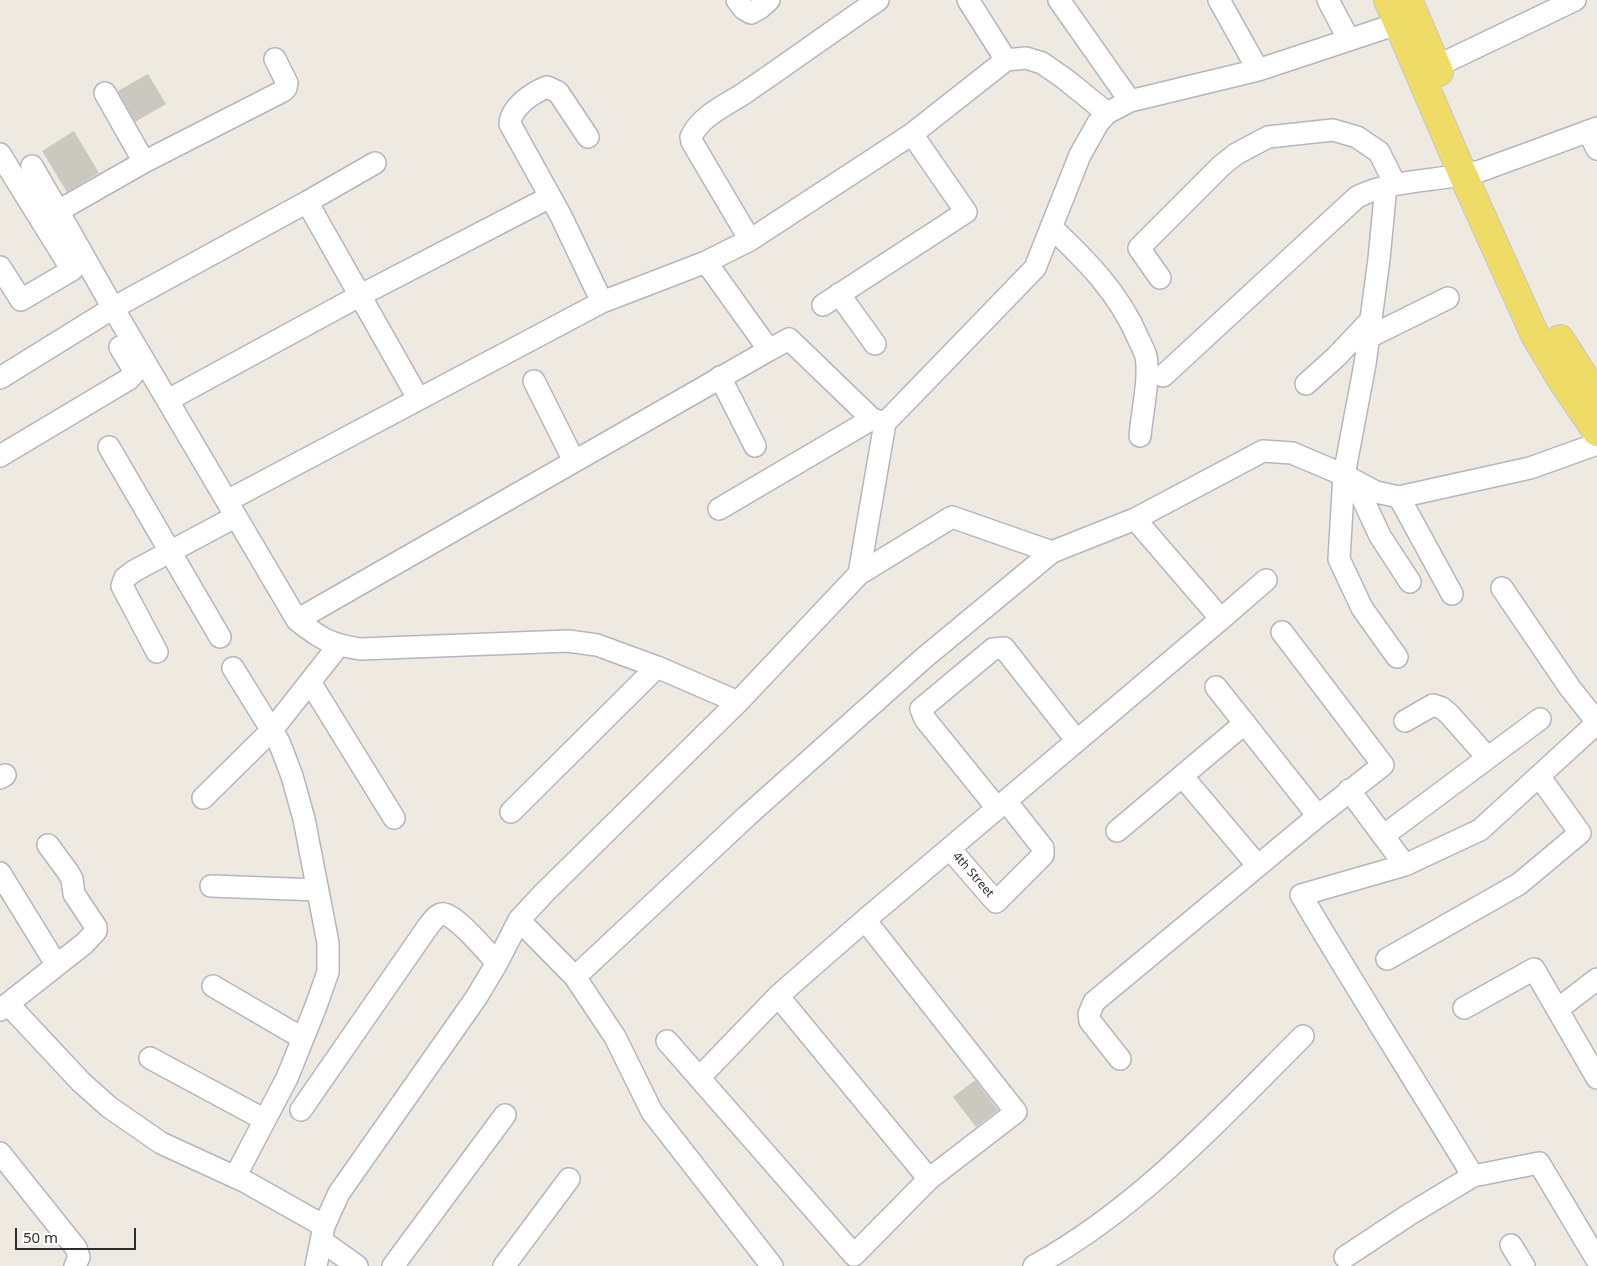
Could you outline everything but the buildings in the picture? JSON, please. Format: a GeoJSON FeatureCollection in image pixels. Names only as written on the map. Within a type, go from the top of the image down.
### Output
{"type":"FeatureCollection","features":[{"type":"Feature","properties":{"kind":"main road"},"geometry":{"type":"LineString","coordinates":[[1403,10],[1437,66],[1472,173],[1552,326],[1597,397]]}},
{"type":"Feature","properties":{"kind":"main road"},"geometry":{"type":"LineString","coordinates":[[1403,10],[1472,173],[1535,335],[1597,432]]}},
{"type":"Feature","properties":{"kind":"street"},"geometry":{"type":"LineString","coordinates":[[737,0],[744,8],[751,12],[760,8],[769,0]]}},
{"type":"Feature","properties":{"kind":"street"},"geometry":{"type":"LineString","coordinates":[[750,240],[692,142],[691,137],[695,128],[706,118],[878,0]]}},
{"type":"Feature","properties":{"kind":"street"},"geometry":{"type":"LineString","coordinates":[[968,0],[1006,60]]}},
{"type":"Feature","properties":{"kind":"street"},"geometry":{"type":"LineString","coordinates":[[1060,0],[1130,102]]}},
{"type":"Feature","properties":{"kind":"street"},"geometry":{"type":"LineString","coordinates":[[1218,0],[1258,70]]}},
{"type":"Feature","properties":{"kind":"street"},"geometry":{"type":"LineString","coordinates":[[1328,0],[1349,40]]}},
{"type":"Feature","properties":{"kind":"street"},"geometry":{"type":"LineString","coordinates":[[1437,66],[1575,0]]}},
{"type":"Feature","properties":{"kind":"street"},"geometry":{"type":"LineString","coordinates":[[719,509],[879,421],[1035,268],[1080,155],[1098,123],[1107,114],[1130,102],[1258,70],[1349,40],[1403,10]]}},
{"type":"Feature","properties":{"kind":"street"},"geometry":{"type":"LineString","coordinates":[[157,652],[122,586],[125,578],[134,571],[171,552],[231,509],[418,398],[602,302],[706,262],[750,240],[912,134],[1006,60],[1026,58],[1042,63],[1065,79],[1107,114]]}},
{"type":"Feature","properties":{"kind":"street"},"geometry":{"type":"LineString","coordinates":[[58,211],[144,162],[283,91],[287,83],[275,59]]}},
{"type":"Feature","properties":{"kind":"street"},"geometry":{"type":"LineString","coordinates":[[588,137],[558,92],[547,87],[539,90],[515,109],[510,118],[510,124],[562,216],[602,302]]}},
{"type":"Feature","properties":{"kind":"street"},"geometry":{"type":"LineString","coordinates":[[105,93],[144,162]]}},
{"type":"Feature","properties":{"kind":"street"},"geometry":{"type":"LineString","coordinates":[[1160,278],[1139,248],[1221,166],[1236,154],[1268,137],[1333,130],[1357,137],[1379,152],[1391,185],[1339,559],[1362,608],[1397,657]]}},
{"type":"Feature","properties":{"kind":"street"},"geometry":{"type":"LineString","coordinates":[[874,344],[831,299],[966,212],[912,134]]}},
{"type":"Feature","properties":{"kind":"street"},"geometry":{"type":"LineString","coordinates":[[1163,376],[1357,197],[1372,190],[1391,185],[1472,173],[1594,136]]}},
{"type":"Feature","properties":{"kind":"street"},"geometry":{"type":"LineString","coordinates":[[0,154],[72,270],[20,300],[0,267]]}},
{"type":"Feature","properties":{"kind":"street"},"geometry":{"type":"LineString","coordinates":[[2,373],[106,312],[375,163]]}},
{"type":"Feature","properties":{"kind":"street"},"geometry":{"type":"LineString","coordinates":[[0,456],[129,379],[134,373],[58,211],[32,166]]}},
{"type":"Feature","properties":{"kind":"street"},"geometry":{"type":"LineString","coordinates":[[168,400],[361,295],[550,197]]}},
{"type":"Feature","properties":{"kind":"street"},"geometry":{"type":"LineString","coordinates":[[307,202],[418,398]]}},
{"type":"Feature","properties":{"kind":"street"},"geometry":{"type":"LineString","coordinates":[[1051,227],[1081,255],[1108,286],[1119,301],[1135,330],[1146,356],[1146,386],[1140,436]]}},
{"type":"Feature","properties":{"kind":"street"},"geometry":{"type":"LineString","coordinates":[[706,262],[769,350]]}},
{"type":"Feature","properties":{"kind":"street"},"geometry":{"type":"LineString","coordinates":[[1306,384],[1370,329],[1448,298]]}},
{"type":"Feature","properties":{"kind":"street"},"geometry":{"type":"LineString","coordinates":[[106,312],[168,400],[297,620],[321,638],[339,645],[360,649],[568,641],[597,645],[657,667],[738,702]]}},
{"type":"Feature","properties":{"kind":"street"},"geometry":{"type":"LineString","coordinates":[[297,620],[789,339],[879,421]]}},
{"type":"Feature","properties":{"kind":"street"},"geometry":{"type":"LineString","coordinates":[[720,377],[755,446]]}},
{"type":"Feature","properties":{"kind":"street"},"geometry":{"type":"LineString","coordinates":[[534,381],[574,461]]}},
{"type":"Feature","properties":{"kind":"street"},"geometry":{"type":"LineString","coordinates":[[859,574],[879,421]]}},
{"type":"Feature","properties":{"kind":"street"},"geometry":{"type":"LineString","coordinates":[[574,977],[747,816],[916,665],[1052,552],[1135,519],[1264,451],[1292,454],[1349,478],[1376,492],[1399,497],[1530,468],[1597,444]]}},
{"type":"Feature","properties":{"kind":"street"},"geometry":{"type":"LineString","coordinates":[[108,446],[220,637]]}},
{"type":"Feature","properties":{"kind":"street"},"geometry":{"type":"LineString","coordinates":[[1349,478],[1380,536],[1410,582]]}},
{"type":"Feature","properties":{"kind":"street"},"geometry":{"type":"LineString","coordinates":[[1399,497],[1452,594]]}},
{"type":"Feature","properties":{"kind":"street"},"geometry":{"type":"LineString","coordinates":[[316,1266],[323,1233],[339,1194],[476,998],[519,920],[550,886],[738,702],[859,574],[952,517],[1052,552]]}},
{"type":"Feature","properties":{"kind":"street"},"geometry":{"type":"LineString","coordinates":[[1135,519],[1222,619]]}},
{"type":"Feature","properties":{"kind":"street"},"geometry":{"type":"LineString","coordinates":[[699,1078],[778,996],[1266,580]]}},
{"type":"Feature","properties":{"kind":"street"},"geometry":{"type":"LineString","coordinates":[[1473,1176],[1351,980],[1301,895],[1405,866],[1480,830],[1597,723],[1570,688],[1502,588]]}},
{"type":"Feature","properties":{"kind":"street"},"geometry":{"type":"LineString","coordinates":[[1120,1059],[1090,1021],[1089,1014],[1094,1002],[1349,790],[1383,765],[1282,632]]}},
{"type":"Feature","properties":{"kind":"street"},"geometry":{"type":"LineString","coordinates":[[203,798],[272,730],[339,645]]}},
{"type":"Feature","properties":{"kind":"street"},"geometry":{"type":"LineString","coordinates":[[1001,805],[925,719],[921,709],[993,649],[1004,648],[1077,742]]}},
{"type":"Feature","properties":{"kind":"street"},"geometry":{"type":"LineString","coordinates":[[511,812],[657,667]]}},
{"type":"Feature","properties":{"kind":"street"},"geometry":{"type":"LineString","coordinates":[[233,668],[279,742],[292,776],[304,819],[328,943],[328,972],[302,1038],[286,1078],[235,1177]]}},
{"type":"Feature","properties":{"kind":"street"},"geometry":{"type":"LineString","coordinates":[[310,682],[394,818]]}},
{"type":"Feature","properties":{"kind":"street"},"geometry":{"type":"LineString","coordinates":[[1216,687],[1318,816]]}},
{"type":"Feature","properties":{"kind":"street"},"geometry":{"type":"LineString","coordinates":[[1405,721],[1433,705],[1442,708],[1488,758]]}},
{"type":"Feature","properties":{"kind":"street"},"geometry":{"type":"LineString","coordinates":[[1383,836],[1540,719]]}},
{"type":"Feature","properties":{"kind":"street"},"geometry":{"type":"LineString","coordinates":[[1117,831],[1245,723]]}},
{"type":"Feature","properties":{"kind":"street"},"geometry":{"type":"LineString","coordinates":[[1387,959],[1519,884],[1580,833],[1539,776]]}},
{"type":"Feature","properties":{"kind":"street"},"geometry":{"type":"LineString","coordinates":[[1183,777],[1258,866]]}},
{"type":"Feature","properties":{"kind":"street"},"geometry":{"type":"LineString","coordinates":[[1349,790],[1405,866]]}},
{"type":"Feature","properties":{"kind":"street","name":"4th Street"},"geometry":{"type":"LineString","coordinates":[[950,848],[996,902],[1044,855],[1043,848],[1001,805]]}},
{"type":"Feature","properties":{"kind":"street"},"geometry":{"type":"LineString","coordinates":[[48,845],[72,879],[74,894],[96,926],[96,931],[92,937],[4,1007],[109,1107],[161,1143],[235,1177],[323,1233],[357,1266]]}},
{"type":"Feature","properties":{"kind":"street"},"geometry":{"type":"LineString","coordinates":[[0,873],[56,964]]}},
{"type":"Feature","properties":{"kind":"street"},"geometry":{"type":"LineString","coordinates":[[211,886],[318,890]]}},
{"type":"Feature","properties":{"kind":"street"},"geometry":{"type":"LineString","coordinates":[[300,1110],[426,928],[435,918],[441,914],[447,914],[452,917],[497,963]]}},
{"type":"Feature","properties":{"kind":"street"},"geometry":{"type":"LineString","coordinates":[[519,920],[574,977],[615,1037],[652,1112],[772,1266]]}},
{"type":"Feature","properties":{"kind":"street"},"geometry":{"type":"LineString","coordinates":[[667,1042],[851,1262],[929,1179],[1016,1112],[865,920]]}},
{"type":"Feature","properties":{"kind":"street"},"geometry":{"type":"LineString","coordinates":[[1464,1008],[1534,968],[1597,1078]]}},
{"type":"Feature","properties":{"kind":"street"},"geometry":{"type":"LineString","coordinates":[[1558,1009],[1597,979]]}},
{"type":"Feature","properties":{"kind":"street"},"geometry":{"type":"LineString","coordinates":[[213,986],[302,1038]]}},
{"type":"Feature","properties":{"kind":"street"},"geometry":{"type":"LineString","coordinates":[[778,996],[929,1179]]}},
{"type":"Feature","properties":{"kind":"street"},"geometry":{"type":"LineString","coordinates":[[1034,1266],[1118,1211],[1195,1144],[1303,1036]]}},
{"type":"Feature","properties":{"kind":"street"},"geometry":{"type":"LineString","coordinates":[[150,1058],[265,1120]]}},
{"type":"Feature","properties":{"kind":"street"},"geometry":{"type":"LineString","coordinates":[[393,1266],[505,1114]]}},
{"type":"Feature","properties":{"kind":"street"},"geometry":{"type":"LineString","coordinates":[[0,1153],[76,1248],[79,1257],[75,1266]]}},
{"type":"Feature","properties":{"kind":"street"},"geometry":{"type":"LineString","coordinates":[[1345,1257],[1410,1214],[1473,1176],[1539,1162],[1597,1260]]}},
{"type":"Feature","properties":{"kind":"street"},"geometry":{"type":"LineString","coordinates":[[504,1266],[569,1179]]}},
{"type":"Feature","properties":{"kind":"street"},"geometry":{"type":"LineString","coordinates":[[1510,1245],[1524,1266]]}},
{"type":"Feature","properties":{"kind":"street"},"geometry":{"type":"LineString","coordinates":[[1512,1266],[1520,1264],[1524,1266]]}}]}
